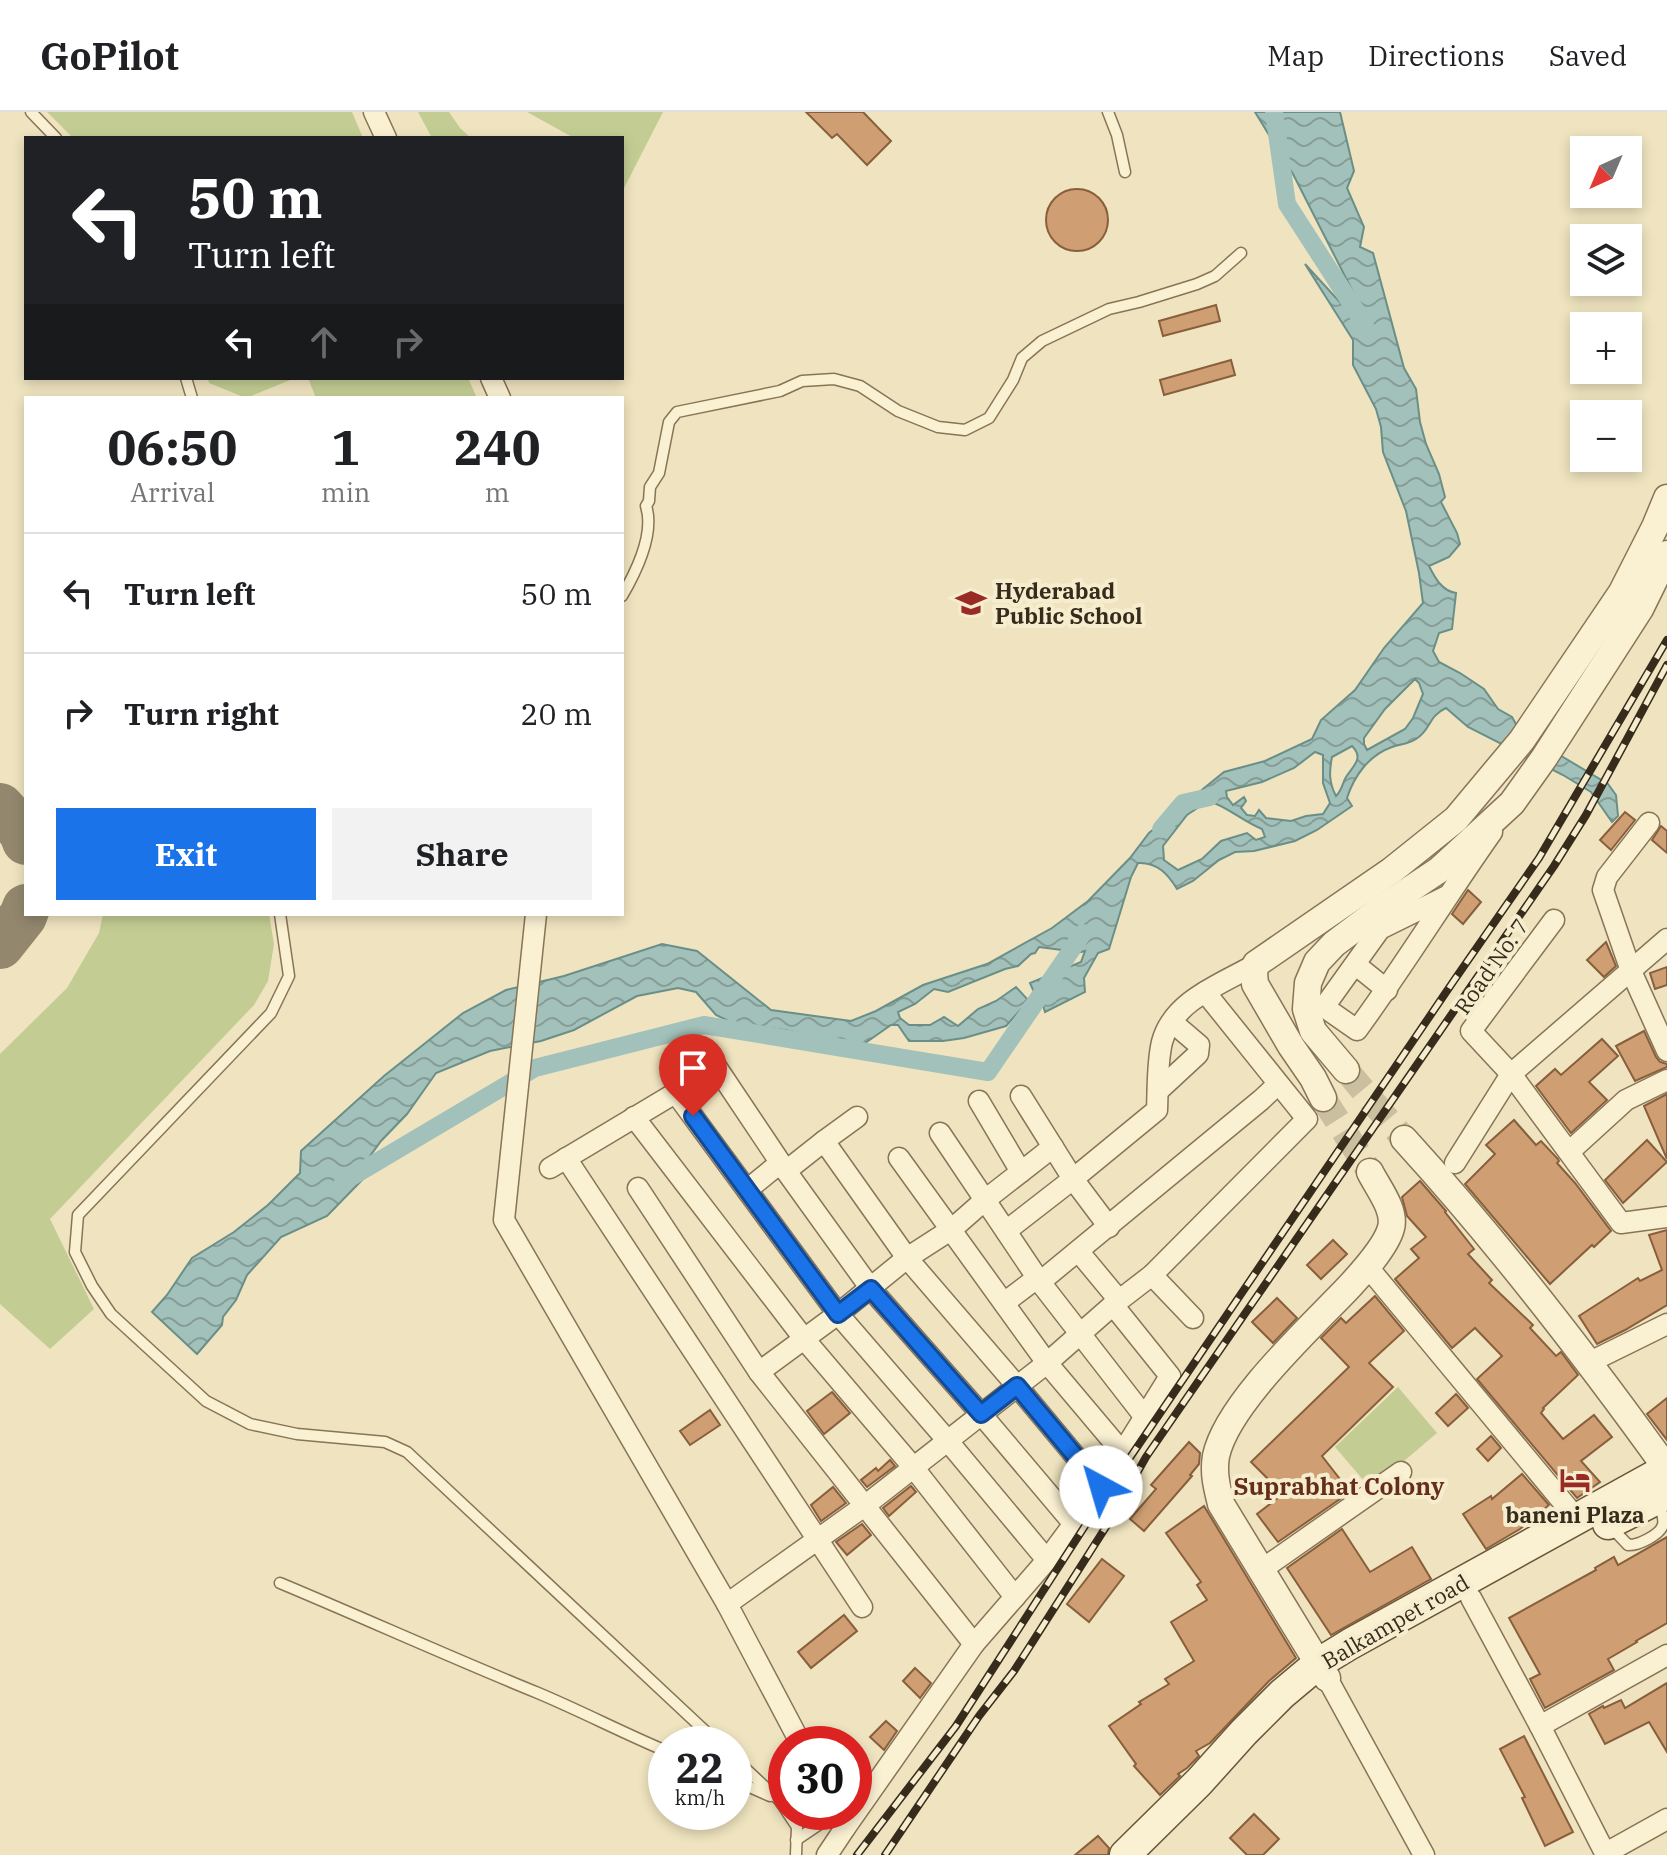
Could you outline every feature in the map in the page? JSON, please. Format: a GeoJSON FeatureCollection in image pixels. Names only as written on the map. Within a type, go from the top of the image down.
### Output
{"type":"FeatureCollection","features":[{"type":"Feature","properties":{"kind":"main road","name":"Balkampet road"},"geometry":{"type":"LineString","coordinates":[[1147,1855],[1210,1796],[1323,1670],[1362,1636],[1667,1469]]}},
{"type":"Feature","properties":{"kind":"main road","name":"Balkampet road"},"geometry":{"type":"LineString","coordinates":[[1125,1855],[1282,1694],[1323,1670],[1471,1598],[1662,1497]]}},
{"type":"Feature","properties":{"kind":"street"},"geometry":{"type":"LineString","coordinates":[[374,112],[385,136]]}},
{"type":"Feature","properties":{"kind":"street"},"geometry":{"type":"LineString","coordinates":[[1447,896],[1380,929],[1324,1007],[1357,1030],[1544,758],[1640,609],[1660,550],[1667,498]]}},
{"type":"Feature","properties":{"kind":"street"},"geometry":{"type":"LineString","coordinates":[[1006,1231],[1157,1110],[1162,1040],[1176,1013],[1205,992],[1256,964],[1391,871],[1456,819],[1522,740],[1622,592],[1660,550]]}},
{"type":"Feature","properties":{"kind":"street"},"geometry":{"type":"LineString","coordinates":[[1346,1070],[1313,1031],[1306,1009],[1308,983],[1317,962],[1334,944],[1439,870],[1516,798]]}},
{"type":"Feature","properties":{"kind":"street"},"geometry":{"type":"LineString","coordinates":[[1649,823],[1603,884],[1603,890],[1631,971],[1667,1051]]}},
{"type":"Feature","properties":{"kind":"street"},"geometry":{"type":"LineString","coordinates":[[536,916],[504,1220],[727,1604],[791,1726]]}},
{"type":"Feature","properties":{"kind":"street","name":"Road No. 7"},"geometry":{"type":"LineString","coordinates":[[1511,1074],[1471,1031],[1554,920]]}},
{"type":"Feature","properties":{"kind":"street"},"geometry":{"type":"LineString","coordinates":[[1455,1163],[1511,1074],[1667,939]]}},
{"type":"Feature","properties":{"kind":"street"},"geometry":{"type":"LineString","coordinates":[[1256,964],[1255,984],[1323,1098]]}},
{"type":"Feature","properties":{"kind":"street"},"geometry":{"type":"LineString","coordinates":[[1356,965],[1387,990]]}},
{"type":"Feature","properties":{"kind":"street"},"geometry":{"type":"LineString","coordinates":[[727,1604],[863,1507],[1047,1363],[1152,1275],[1307,1119],[1205,992]]}},
{"type":"Feature","properties":{"kind":"street"},"geometry":{"type":"LineString","coordinates":[[1158,1091],[1198,1054],[1199,1045],[1172,1022]]}},
{"type":"Feature","properties":{"kind":"street"},"geometry":{"type":"LineString","coordinates":[[862,1607],[558,1163],[717,1068],[783,1167],[871,1289],[1073,1523]]}},
{"type":"Feature","properties":{"kind":"street"},"geometry":{"type":"LineString","coordinates":[[1511,1074],[1621,1223],[1667,1217]]}},
{"type":"Feature","properties":{"kind":"street"},"geometry":{"type":"LineString","coordinates":[[1569,1152],[1626,1100],[1667,1080]]}},
{"type":"Feature","properties":{"kind":"street"},"geometry":{"type":"LineString","coordinates":[[1004,1303],[1079,1252],[1278,1084]]}},
{"type":"Feature","properties":{"kind":"street"},"geometry":{"type":"LineString","coordinates":[[675,1092],[838,1314],[1047,1560]]}},
{"type":"Feature","properties":{"kind":"street"},"geometry":{"type":"LineString","coordinates":[[1021,1096],[1073,1179],[1109,1227]]}},
{"type":"Feature","properties":{"kind":"street"},"geometry":{"type":"LineString","coordinates":[[979,1101],[1021,1172]]}},
{"type":"Feature","properties":{"kind":"street"},"geometry":{"type":"LineString","coordinates":[[634,1117],[805,1340],[913,1467],[1015,1597]]}},
{"type":"Feature","properties":{"kind":"street"},"geometry":{"type":"LineString","coordinates":[[747,1190],[857,1117]]}},
{"type":"Feature","properties":{"kind":"street"},"geometry":{"type":"LineString","coordinates":[[940,1133],[1039,1280],[1144,1416]]}},
{"type":"Feature","properties":{"kind":"street"},"geometry":{"type":"LineString","coordinates":[[1404,1139],[1590,1362],[1667,1469]]}},
{"type":"Feature","properties":{"kind":"street"},"geometry":{"type":"LineString","coordinates":[[824,1141],[907,1258],[1101,1487]]}},
{"type":"Feature","properties":{"kind":"street"},"geometry":{"type":"LineString","coordinates":[[759,1372],[805,1340],[907,1258],[952,1229],[1053,1147]]}},
{"type":"Feature","properties":{"kind":"street"},"geometry":{"type":"LineString","coordinates":[[899,1158],[1047,1363],[1122,1452]]}},
{"type":"Feature","properties":{"kind":"street"},"geometry":{"type":"LineString","coordinates":[[1370,1172],[1392,1214],[1391,1229],[1367,1266],[1260,1381],[1226,1428],[1216,1456],[1214,1480],[1221,1504],[1323,1670],[1424,1855]]}},
{"type":"Feature","properties":{"kind":"street"},"geometry":{"type":"LineString","coordinates":[[638,1188],[759,1372],[974,1644]]}},
{"type":"Feature","properties":{"kind":"street"},"geometry":{"type":"LineString","coordinates":[[1079,1252],[1118,1299],[1113,1305]]}},
{"type":"Feature","properties":{"kind":"street"},"geometry":{"type":"LineString","coordinates":[[1367,1266],[1577,1519]]}},
{"type":"Feature","properties":{"kind":"street"},"geometry":{"type":"LineString","coordinates":[[1152,1275],[1193,1318]]}},
{"type":"Feature","properties":{"kind":"street"},"geometry":{"type":"LineString","coordinates":[[872,1775],[974,1644],[1047,1560],[1101,1487],[1170,1376],[1113,1305]]}},
{"type":"Feature","properties":{"kind":"street"},"geometry":{"type":"LineString","coordinates":[[1590,1362],[1667,1324]]}},
{"type":"Feature","properties":{"kind":"street"},"geometry":{"type":"LineString","coordinates":[[1261,1570],[1401,1472]]}},
{"type":"Feature","properties":{"kind":"street"},"geometry":{"type":"LineString","coordinates":[[1471,1598],[1606,1854],[1667,1819]]}},
{"type":"Feature","properties":{"kind":"street"},"geometry":{"type":"LineString","coordinates":[[1540,1726],[1667,1655]]}},
{"type":"Feature","properties":{"kind":"street"},"geometry":{"type":"LineString","coordinates":[[827,1855],[835,1830]]}},
{"type":"Feature","properties":{"kind":"lane"},"geometry":{"type":"LineString","coordinates":[[31,112],[54,136]]}},
{"type":"Feature","properties":{"kind":"lane"},"geometry":{"type":"LineString","coordinates":[[1108,112],[1125,172]]}},
{"type":"Feature","properties":{"kind":"lane"},"geometry":{"type":"LineString","coordinates":[[624,592],[642,555],[649,522],[646,506],[650,487],[659,473],[669,422],[677,412],[780,391],[802,381],[834,379],[860,386],[898,411],[924,422],[965,430],[989,418],[1013,380],[1022,358],[1042,341],[1109,309],[1197,284],[1215,276],[1241,253]]}},
{"type":"Feature","properties":{"kind":"lane"},"geometry":{"type":"LineString","coordinates":[[280,916],[289,976],[271,1013],[78,1215],[75,1252],[92,1286],[111,1314],[206,1401],[228,1413],[250,1424],[285,1432],[385,1442],[407,1452],[700,1726]]}},
{"type":"Feature","properties":{"kind":"lane"},"geometry":{"type":"LineString","coordinates":[[280,1583],[648,1743]]}},
{"type":"Feature","properties":{"kind":"lane"},"geometry":{"type":"LineString","coordinates":[[752,1775],[768,1790]]}},
{"type":"Feature","properties":{"kind":"lane"},"geometry":{"type":"LineString","coordinates":[[796,1855],[797,1830]]}},
{"type":"Feature","properties":{"kind":"lane"},"geometry":{"type":"LineString","coordinates":[[796,1840],[816,1830]]}},
{"type":"Feature","properties":{"kind":"green space"},"geometry":{"type":"Polygon","coordinates":[[[47,112],[352,112],[362,136],[71,136],[47,112]]]}},
{"type":"Feature","properties":{"kind":"green space"},"geometry":{"type":"Polygon","coordinates":[[[418,112],[449,112],[469,136],[431,136],[418,112]]]}},
{"type":"Feature","properties":{"kind":"green space"},"geometry":{"type":"Polygon","coordinates":[[[527,112],[663,112],[624,188],[624,136],[570,136],[527,112]]]}},
{"type":"Feature","properties":{"kind":"green space"},"geometry":{"type":"Polygon","coordinates":[[[208,380],[290,380],[251,396],[241,396],[209,383],[208,380]]]}},
{"type":"Feature","properties":{"kind":"green space"},"geometry":{"type":"Polygon","coordinates":[[[309,380],[469,380],[476,396],[315,396],[309,380]]]}},
{"type":"Feature","properties":{"kind":"green space"},"geometry":{"type":"Polygon","coordinates":[[[103,916],[269,916],[274,944],[268,981],[254,1005],[50,1219],[94,1309],[50,1349],[0,1304],[0,1054],[67,988],[99,933],[103,916]]]}},
{"type":"Feature","properties":{"kind":"green space"},"geometry":{"type":"Polygon","coordinates":[[[1398,1387],[1437,1433],[1371,1489],[1335,1447],[1398,1387]]]}},
{"type":"Feature","properties":{"kind":"water"},"geometry":{"type":"Polygon","coordinates":[[[1255,112],[1340,112],[1354,171],[1347,188],[1364,227],[1360,247],[1373,253],[1404,368],[1416,389],[1420,422],[1445,497],[1441,502],[1460,544],[1449,557],[1429,566],[1443,587],[1456,593],[1452,629],[1439,633],[1433,651],[1439,662],[1484,689],[1498,709],[1512,717],[1517,726],[1608,784],[1616,795],[1618,816],[1612,822],[1591,792],[1468,727],[1446,708],[1416,739],[1384,751],[1370,761],[1358,774],[1350,790],[1347,798],[1352,806],[1317,830],[1295,841],[1254,851],[1235,852],[1177,889],[1161,870],[1138,863],[1109,949],[1098,953],[1084,978],[1085,992],[1045,1012],[1043,1005],[1036,1005],[1031,1015],[1021,1009],[1006,1026],[943,1041],[909,1041],[898,1025],[891,1025],[861,1046],[785,1030],[735,1024],[716,1015],[696,992],[678,988],[637,996],[574,1030],[541,1041],[490,1051],[436,1073],[407,1114],[365,1163],[364,1178],[327,1216],[281,1237],[247,1275],[236,1300],[223,1317],[222,1325],[197,1354],[152,1312],[192,1258],[234,1232],[268,1205],[300,1173],[301,1151],[384,1076],[463,1013],[506,990],[564,976],[662,944],[697,951],[771,1010],[851,1021],[923,985],[987,964],[1052,928],[1088,901],[1130,858],[1149,833],[1224,772],[1265,761],[1312,739],[1321,720],[1355,690],[1384,648],[1423,603],[1406,511],[1383,452],[1376,409],[1353,365],[1353,340],[1305,264],[1347,310],[1356,298],[1293,174],[1255,112]],[[1415,679],[1385,709],[1364,738],[1367,750],[1405,729],[1423,694],[1419,683],[1415,679]],[[1352,746],[1332,757],[1330,777],[1336,796],[1356,762],[1357,754],[1352,746]],[[1315,752],[1294,768],[1262,782],[1226,791],[1227,797],[1233,805],[1244,797],[1246,801],[1241,808],[1247,815],[1255,816],[1259,810],[1266,818],[1291,821],[1323,814],[1330,803],[1323,783],[1323,755],[1315,752]],[[1206,800],[1199,803],[1199,807],[1187,815],[1163,846],[1164,860],[1178,870],[1202,859],[1221,841],[1247,833],[1256,840],[1265,837],[1262,829],[1214,803],[1206,800]],[[1039,947],[1018,966],[948,992],[934,989],[915,1004],[898,1012],[900,1018],[909,1025],[930,1025],[944,1017],[958,1026],[978,1009],[1016,987],[1028,1000],[1034,992],[1030,983],[1081,962],[1085,951],[1073,954],[1039,947]]]}},
{"type":"Feature","properties":{"kind":"building"},"geometry":{"type":"Polygon","coordinates":[[[806,112],[863,112],[891,141],[867,165],[837,134],[832,138],[806,112]]]}},
{"type":"Feature","properties":{"kind":"building"},"geometry":{"type":"Polygon","coordinates":[[[1077,189],[1099,198],[1108,220],[1099,242],[1077,251],[1055,242],[1046,220],[1055,198],[1077,189]]]}},
{"type":"Feature","properties":{"kind":"building"},"geometry":{"type":"Polygon","coordinates":[[[1216,305],[1220,321],[1163,336],[1159,321],[1216,305]]]}},
{"type":"Feature","properties":{"kind":"building"},"geometry":{"type":"Polygon","coordinates":[[[1231,360],[1235,375],[1164,395],[1160,380],[1231,360]]]}},
{"type":"Feature","properties":{"kind":"building"},"geometry":{"type":"Polygon","coordinates":[[[1625,812],[1635,820],[1611,850],[1600,840],[1625,812]]]}},
{"type":"Feature","properties":{"kind":"building"},"geometry":{"type":"Polygon","coordinates":[[[1661,826],[1667,831],[1667,853],[1652,840],[1661,826]]]}},
{"type":"Feature","properties":{"kind":"building"},"geometry":{"type":"Polygon","coordinates":[[[1468,890],[1481,902],[1463,924],[1452,914],[1468,890]]]}},
{"type":"Feature","properties":{"kind":"building"},"geometry":{"type":"Polygon","coordinates":[[[1606,942],[1616,966],[1604,977],[1587,960],[1606,942]]]}},
{"type":"Feature","properties":{"kind":"building"},"geometry":{"type":"Polygon","coordinates":[[[1667,967],[1667,985],[1655,989],[1650,973],[1667,967]]]}},
{"type":"Feature","properties":{"kind":"building"},"geometry":{"type":"Polygon","coordinates":[[[1644,1031],[1656,1057],[1667,1067],[1635,1081],[1616,1046],[1644,1031]]]}},
{"type":"Feature","properties":{"kind":"building"},"geometry":{"type":"Polygon","coordinates":[[[1602,1039],[1618,1056],[1589,1082],[1607,1100],[1571,1133],[1536,1086],[1555,1069],[1561,1075],[1602,1039]]]}},
{"type":"Feature","properties":{"kind":"building"},"geometry":{"type":"Polygon","coordinates":[[[1667,1094],[1667,1159],[1644,1106],[1667,1094]]]}},
{"type":"Feature","properties":{"kind":"building"},"geometry":{"type":"Polygon","coordinates":[[[1514,1120],[1536,1145],[1541,1141],[1558,1159],[1557,1163],[1611,1231],[1550,1284],[1465,1184],[1495,1154],[1486,1145],[1514,1120]]]}},
{"type":"Feature","properties":{"kind":"building"},"geometry":{"type":"Polygon","coordinates":[[[1647,1140],[1667,1162],[1623,1203],[1605,1180],[1647,1140]]]}},
{"type":"Feature","properties":{"kind":"building"},"geometry":{"type":"Polygon","coordinates":[[[1420,1181],[1474,1249],[1468,1254],[1492,1280],[1489,1283],[1533,1325],[1530,1328],[1556,1356],[1561,1352],[1578,1375],[1541,1413],[1563,1439],[1594,1415],[1612,1437],[1581,1461],[1600,1482],[1577,1498],[1477,1379],[1502,1356],[1475,1328],[1452,1348],[1395,1279],[1419,1258],[1411,1249],[1426,1237],[1407,1216],[1402,1197],[1420,1181]]]}},
{"type":"Feature","properties":{"kind":"building"},"geometry":{"type":"Polygon","coordinates":[[[1667,1230],[1667,1305],[1597,1344],[1579,1316],[1638,1278],[1640,1281],[1662,1270],[1649,1235],[1667,1230]]]}},
{"type":"Feature","properties":{"kind":"building"},"geometry":{"type":"Polygon","coordinates":[[[1333,1240],[1347,1254],[1321,1279],[1307,1265],[1333,1240]]]}},
{"type":"Feature","properties":{"kind":"building"},"geometry":{"type":"Polygon","coordinates":[[[1375,1296],[1404,1331],[1369,1363],[1393,1387],[1322,1456],[1350,1492],[1278,1542],[1257,1514],[1283,1494],[1251,1462],[1349,1367],[1321,1338],[1341,1318],[1346,1323],[1375,1296]]]}},
{"type":"Feature","properties":{"kind":"building"},"geometry":{"type":"Polygon","coordinates":[[[1277,1298],[1297,1318],[1273,1343],[1252,1322],[1277,1298]]]}},
{"type":"Feature","properties":{"kind":"building"},"geometry":{"type":"Polygon","coordinates":[[[832,1392],[850,1413],[824,1434],[807,1411],[832,1392]]]}},
{"type":"Feature","properties":{"kind":"building"},"geometry":{"type":"Polygon","coordinates":[[[1456,1394],[1468,1408],[1448,1426],[1436,1413],[1456,1394]]]}},
{"type":"Feature","properties":{"kind":"building"},"geometry":{"type":"Polygon","coordinates":[[[1667,1398],[1667,1440],[1647,1414],[1667,1398]]]}},
{"type":"Feature","properties":{"kind":"building"},"geometry":{"type":"Polygon","coordinates":[[[710,1410],[720,1425],[690,1445],[680,1431],[710,1410]]]}},
{"type":"Feature","properties":{"kind":"building"},"geometry":{"type":"Polygon","coordinates":[[[1491,1436],[1501,1448],[1488,1461],[1477,1449],[1491,1436]]]}},
{"type":"Feature","properties":{"kind":"building"},"geometry":{"type":"Polygon","coordinates":[[[1189,1442],[1200,1453],[1199,1464],[1144,1531],[1130,1519],[1156,1489],[1151,1485],[1189,1442]]]}},
{"type":"Feature","properties":{"kind":"building"},"geometry":{"type":"Polygon","coordinates":[[[890,1460],[895,1466],[867,1487],[861,1480],[890,1460]]]}},
{"type":"Feature","properties":{"kind":"building"},"geometry":{"type":"Polygon","coordinates":[[[1522,1474],[1549,1505],[1520,1529],[1486,1549],[1463,1514],[1491,1496],[1492,1499],[1522,1474]]]}},
{"type":"Feature","properties":{"kind":"building"},"geometry":{"type":"Polygon","coordinates":[[[911,1486],[916,1492],[889,1516],[883,1508],[911,1486]]]}},
{"type":"Feature","properties":{"kind":"building"},"geometry":{"type":"Polygon","coordinates":[[[833,1487],[846,1503],[821,1521],[811,1505],[833,1487]]]}},
{"type":"Feature","properties":{"kind":"building"},"geometry":{"type":"Polygon","coordinates":[[[1204,1506],[1296,1658],[1269,1681],[1210,1743],[1196,1751],[1199,1756],[1160,1795],[1134,1766],[1136,1764],[1109,1726],[1141,1704],[1139,1702],[1169,1684],[1165,1679],[1194,1661],[1171,1622],[1207,1600],[1197,1585],[1201,1582],[1166,1533],[1204,1506]]]}},
{"type":"Feature","properties":{"kind":"building"},"geometry":{"type":"Polygon","coordinates":[[[862,1524],[871,1535],[847,1555],[836,1542],[862,1524]]]}},
{"type":"Feature","properties":{"kind":"building"},"geometry":{"type":"Polygon","coordinates":[[[1342,1529],[1370,1572],[1412,1547],[1431,1579],[1331,1635],[1287,1568],[1342,1529]]]}},
{"type":"Feature","properties":{"kind":"building"},"geometry":{"type":"Polygon","coordinates":[[[1667,1537],[1667,1623],[1608,1659],[1614,1670],[1545,1708],[1530,1679],[1540,1674],[1509,1618],[1614,1557],[1618,1565],[1667,1537]]]}},
{"type":"Feature","properties":{"kind":"building"},"geometry":{"type":"Polygon","coordinates":[[[1102,1559],[1124,1576],[1089,1622],[1067,1604],[1102,1559]]]}},
{"type":"Feature","properties":{"kind":"building"},"geometry":{"type":"Polygon","coordinates":[[[844,1615],[857,1631],[811,1668],[798,1652],[844,1615]]]}},
{"type":"Feature","properties":{"kind":"building"},"geometry":{"type":"Polygon","coordinates":[[[915,1668],[931,1683],[920,1698],[903,1681],[915,1668]]]}},
{"type":"Feature","properties":{"kind":"building"},"geometry":{"type":"Polygon","coordinates":[[[1667,1683],[1667,1752],[1649,1722],[1605,1744],[1589,1714],[1621,1700],[1625,1708],[1667,1683]]]}},
{"type":"Feature","properties":{"kind":"building"},"geometry":{"type":"Polygon","coordinates":[[[886,1721],[897,1731],[884,1750],[872,1739],[886,1721]]]}},
{"type":"Feature","properties":{"kind":"building"},"geometry":{"type":"Polygon","coordinates":[[[1524,1736],[1573,1832],[1545,1846],[1522,1798],[1525,1797],[1500,1749],[1524,1736]]]}},
{"type":"Feature","properties":{"kind":"building"},"geometry":{"type":"Polygon","coordinates":[[[1254,1814],[1279,1839],[1263,1855],[1247,1855],[1230,1838],[1254,1814]]]}},
{"type":"Feature","properties":{"kind":"building"},"geometry":{"type":"Polygon","coordinates":[[[1098,1836],[1109,1848],[1108,1855],[1075,1855],[1098,1836]]]}},
{"type":"Feature","properties":{"kind":"waterway"},"geometry":{"type":"LineString","coordinates":[[1274,112],[1287,204],[1365,325]]}},
{"type":"Feature","properties":{"kind":"waterway"},"geometry":{"type":"LineString","coordinates":[[1161,829],[1183,803],[1210,797]]}},
{"type":"Feature","properties":{"kind":"waterway"},"geometry":{"type":"LineString","coordinates":[[343,1182],[535,1068],[704,1025],[988,1072],[1083,933]]}},
{"type":"Feature","properties":{"kind":"taxiway"},"geometry":{"type":"LineString","coordinates":[[0,807],[24,836]]}},
{"type":"Feature","properties":{"kind":"taxiway"},"geometry":{"type":"LineString","coordinates":[[0,945],[24,913]]}},
{"type":"Feature","properties":{"kind":"tunnel"},"geometry":{"type":"LineString","coordinates":[[1346,1070],[1404,1139]]}},
{"type":"Feature","properties":{"kind":"tunnel"},"geometry":{"type":"LineString","coordinates":[[1323,1098],[1370,1172]]}},
{"type":"Feature","properties":{"kind":"railway"},"geometry":{"type":"LineString","coordinates":[[857,1855],[956,1726],[1112,1484],[1539,858],[1667,640]]}},
{"type":"Feature","properties":{"kind":"railway"},"geometry":{"type":"LineString","coordinates":[[885,1855],[979,1716],[1014,1671],[1111,1519],[1146,1457],[1554,866],[1586,815],[1667,665]]}},
{"type":"Feature","properties":{"kind":"place","name":"Hyderabad Public School"},"geometry":{"type":"Point","coordinates":[971,603]}},
{"type":"Feature","properties":{"kind":"place","name":"baneni Plaza"},"geometry":{"type":"Point","coordinates":[1575,1480]}},
{"type":"Feature","properties":{"kind":"district","name":"Suprabhat Colony"},"geometry":{"type":"Point","coordinates":[1339,1486]}},
{"type":"Feature","properties":{"kind":"route"},"geometry":{"type":"LineString","coordinates":[[693,1116],[838,1314],[871,1289],[981,1414],[1017,1386],[1101,1487]]}}]}
